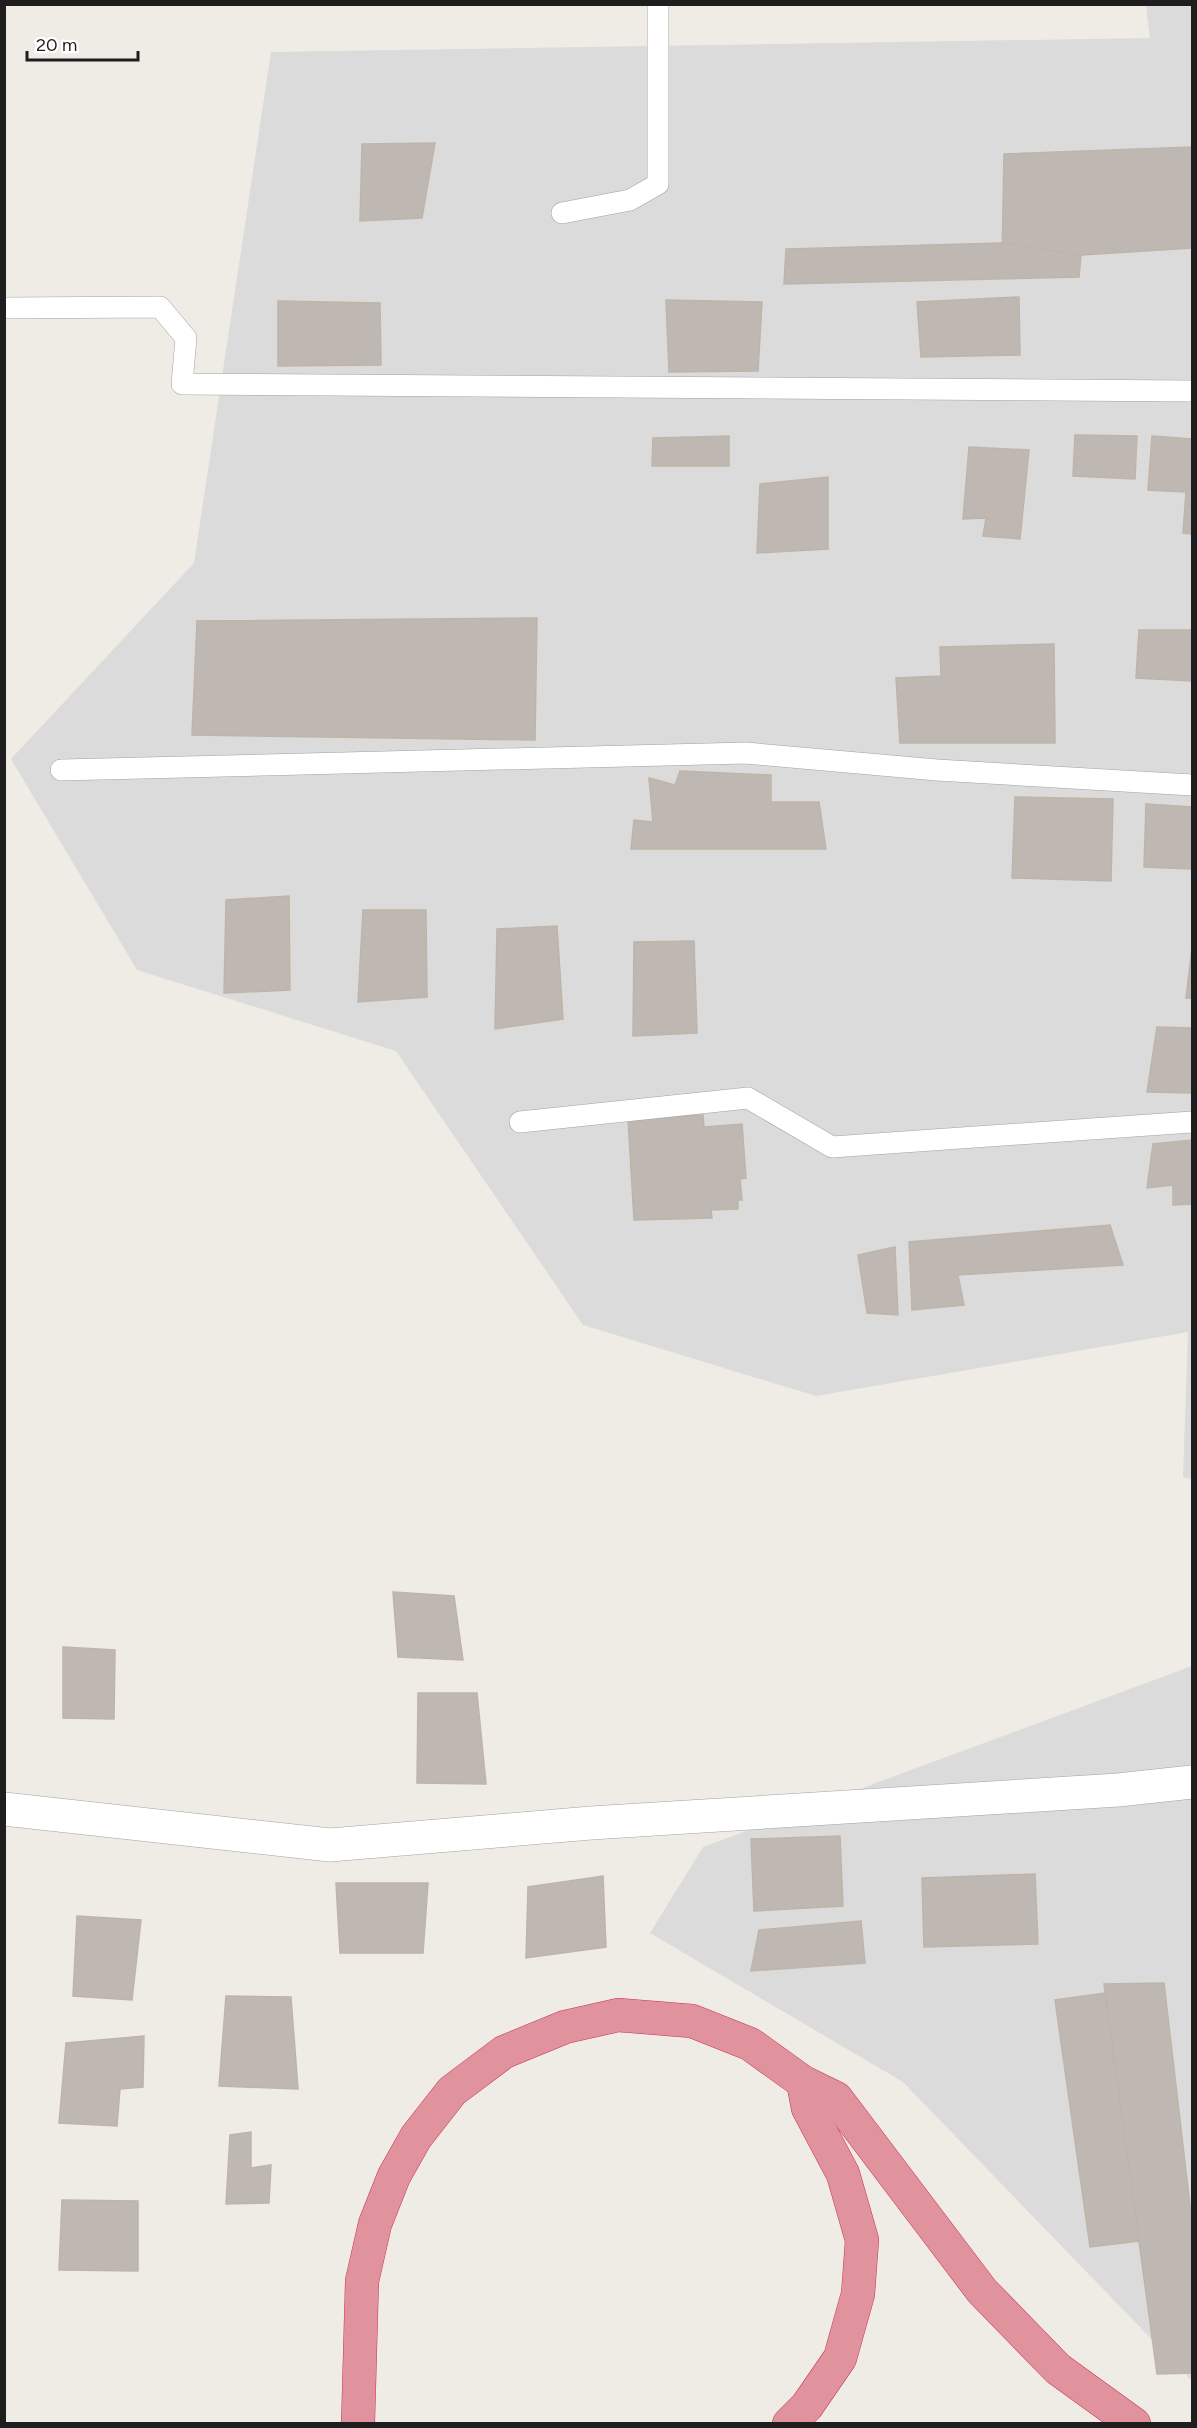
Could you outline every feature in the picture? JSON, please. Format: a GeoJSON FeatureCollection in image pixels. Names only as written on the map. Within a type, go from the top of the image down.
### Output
{"type":"FeatureCollection","features":[{"type":"Feature","properties":{"kind":"highway"},"geometry":{"type":"LineString","coordinates":[[358,2424],[362,2281],[375,2224],[394,2176],[416,2137],[452,2091],[504,2052],[565,2027],[618,2015],[692,2021],[750,2044],[803,2082],[836,2098],[982,2291],[1058,2369],[1134,2424]]}},
{"type":"Feature","properties":{"kind":"highway"},"geometry":{"type":"LineString","coordinates":[[789,2424],[807,2406],[840,2358],[858,2294],[861,2240],[843,2174],[808,2108],[803,2082]]}},
{"type":"Feature","properties":{"kind":"street"},"geometry":{"type":"LineString","coordinates":[[4,1809],[330,1845],[591,1823],[1118,1790],[1192,1782]]}},
{"type":"Feature","properties":{"kind":"lane"},"geometry":{"type":"LineString","coordinates":[[562,213],[630,200],[658,183],[660,53],[658,4]]}},
{"type":"Feature","properties":{"kind":"lane"},"geometry":{"type":"LineString","coordinates":[[4,308],[160,307],[186,338],[182,384],[1192,391]]}},
{"type":"Feature","properties":{"kind":"lane"},"geometry":{"type":"LineString","coordinates":[[61,770],[746,753],[937,770],[1192,785]]}},
{"type":"Feature","properties":{"kind":"lane"},"geometry":{"type":"LineString","coordinates":[[520,1122],[748,1098],[832,1147],[1192,1122]]}},
{"type":"Feature","properties":{"kind":"shaded area"},"geometry":{"type":"Polygon","coordinates":[[[1146,5],[1192,5],[1192,1479],[1183,1477],[1188,1332],[816,1396],[583,1325],[396,1051],[137,970],[11,759],[194,563],[271,52],[1150,38],[1146,5]]]}},
{"type":"Feature","properties":{"kind":"shaded area"},"geometry":{"type":"Polygon","coordinates":[[[1192,1666],[1192,2381],[903,2082],[650,1933],[703,1847],[1192,1666]]]}},
{"type":"Feature","properties":{"kind":"building"},"geometry":{"type":"Polygon","coordinates":[[[435,143],[422,218],[360,221],[362,144],[435,143]]]}},
{"type":"Feature","properties":{"kind":"building"},"geometry":{"type":"Polygon","coordinates":[[[1192,147],[1192,248],[1002,260],[1004,154],[1192,147]]]}},
{"type":"Feature","properties":{"kind":"building"},"geometry":{"type":"Polygon","coordinates":[[[1002,243],[1081,255],[1079,277],[784,284],[786,249],[1002,243]]]}},
{"type":"Feature","properties":{"kind":"building"},"geometry":{"type":"Polygon","coordinates":[[[1019,297],[1020,355],[921,357],[917,302],[1019,297]]]}},
{"type":"Feature","properties":{"kind":"building"},"geometry":{"type":"Polygon","coordinates":[[[666,300],[762,302],[758,371],[669,372],[666,300]]]}},
{"type":"Feature","properties":{"kind":"building"},"geometry":{"type":"Polygon","coordinates":[[[278,301],[380,303],[381,365],[278,366],[278,301]]]}},
{"type":"Feature","properties":{"kind":"building"},"geometry":{"type":"Polygon","coordinates":[[[1075,435],[1137,436],[1135,479],[1073,476],[1075,435]]]}},
{"type":"Feature","properties":{"kind":"building"},"geometry":{"type":"Polygon","coordinates":[[[729,436],[729,466],[652,466],[653,438],[729,436]]]}},
{"type":"Feature","properties":{"kind":"building"},"geometry":{"type":"Polygon","coordinates":[[[1152,436],[1192,439],[1192,534],[1183,533],[1186,492],[1148,490],[1152,436]]]}},
{"type":"Feature","properties":{"kind":"building"},"geometry":{"type":"Polygon","coordinates":[[[969,447],[1029,450],[1020,539],[983,536],[986,518],[963,519],[969,447]]]}},
{"type":"Feature","properties":{"kind":"building"},"geometry":{"type":"Polygon","coordinates":[[[828,477],[828,549],[757,553],[760,484],[828,477]]]}},
{"type":"Feature","properties":{"kind":"building"},"geometry":{"type":"Polygon","coordinates":[[[537,618],[535,740],[192,735],[197,621],[537,618]]]}},
{"type":"Feature","properties":{"kind":"building"},"geometry":{"type":"Polygon","coordinates":[[[1139,630],[1192,630],[1192,681],[1136,678],[1139,630]]]}},
{"type":"Feature","properties":{"kind":"building"},"geometry":{"type":"Polygon","coordinates":[[[1054,644],[1055,743],[900,743],[896,678],[941,676],[940,647],[1054,644]]]}},
{"type":"Feature","properties":{"kind":"building"},"geometry":{"type":"Polygon","coordinates":[[[680,771],[771,775],[771,802],[819,802],[826,849],[631,849],[634,820],[653,822],[649,778],[675,785],[680,771]]]}},
{"type":"Feature","properties":{"kind":"building"},"geometry":{"type":"Polygon","coordinates":[[[1015,797],[1113,799],[1111,881],[1012,878],[1015,797]]]}},
{"type":"Feature","properties":{"kind":"building"},"geometry":{"type":"Polygon","coordinates":[[[1146,804],[1192,807],[1191,869],[1144,867],[1146,804]]]}},
{"type":"Feature","properties":{"kind":"building"},"geometry":{"type":"Polygon","coordinates":[[[289,896],[290,990],[224,993],[226,900],[289,896]]]}},
{"type":"Feature","properties":{"kind":"building"},"geometry":{"type":"Polygon","coordinates":[[[363,910],[426,910],[427,997],[358,1002],[363,910]]]}},
{"type":"Feature","properties":{"kind":"building"},"geometry":{"type":"Polygon","coordinates":[[[557,926],[563,1019],[495,1029],[497,929],[557,926]]]}},
{"type":"Feature","properties":{"kind":"building"},"geometry":{"type":"Polygon","coordinates":[[[694,941],[697,1033],[633,1036],[634,942],[694,941]]]}},
{"type":"Feature","properties":{"kind":"building"},"geometry":{"type":"Polygon","coordinates":[[[1192,948],[1192,998],[1186,998],[1192,948]]]}},
{"type":"Feature","properties":{"kind":"building"},"geometry":{"type":"Polygon","coordinates":[[[1157,1027],[1192,1028],[1192,1093],[1147,1092],[1157,1027]]]}},
{"type":"Feature","properties":{"kind":"building"},"geometry":{"type":"Polygon","coordinates":[[[703,1115],[704,1127],[742,1124],[746,1178],[740,1179],[742,1200],[738,1200],[738,1209],[711,1210],[712,1218],[634,1220],[628,1119],[703,1115]]]}},
{"type":"Feature","properties":{"kind":"building"},"geometry":{"type":"Polygon","coordinates":[[[1192,1140],[1192,1204],[1173,1205],[1173,1185],[1147,1188],[1153,1144],[1192,1140]]]}},
{"type":"Feature","properties":{"kind":"building"},"geometry":{"type":"Polygon","coordinates":[[[1110,1225],[1123,1265],[958,1275],[964,1305],[912,1310],[909,1242],[1110,1225]]]}},
{"type":"Feature","properties":{"kind":"building"},"geometry":{"type":"Polygon","coordinates":[[[895,1247],[898,1315],[867,1313],[858,1255],[895,1247]]]}},
{"type":"Feature","properties":{"kind":"building"},"geometry":{"type":"Polygon","coordinates":[[[393,1592],[454,1596],[463,1660],[398,1657],[393,1592]]]}},
{"type":"Feature","properties":{"kind":"building"},"geometry":{"type":"Polygon","coordinates":[[[63,1647],[115,1650],[114,1719],[63,1718],[63,1647]]]}},
{"type":"Feature","properties":{"kind":"building"},"geometry":{"type":"Polygon","coordinates":[[[418,1693],[477,1693],[486,1784],[417,1783],[418,1693]]]}},
{"type":"Feature","properties":{"kind":"building"},"geometry":{"type":"Polygon","coordinates":[[[840,1836],[843,1906],[754,1911],[751,1839],[840,1836]]]}},
{"type":"Feature","properties":{"kind":"building"},"geometry":{"type":"Polygon","coordinates":[[[1035,1874],[1038,1944],[924,1947],[922,1878],[1035,1874]]]}},
{"type":"Feature","properties":{"kind":"building"},"geometry":{"type":"Polygon","coordinates":[[[603,1876],[606,1947],[526,1958],[528,1887],[603,1876]]]}},
{"type":"Feature","properties":{"kind":"building"},"geometry":{"type":"Polygon","coordinates":[[[336,1883],[428,1883],[423,1953],[340,1953],[336,1883]]]}},
{"type":"Feature","properties":{"kind":"building"},"geometry":{"type":"Polygon","coordinates":[[[77,1916],[141,1920],[132,2000],[73,1996],[77,1916]]]}},
{"type":"Feature","properties":{"kind":"building"},"geometry":{"type":"Polygon","coordinates":[[[861,1921],[865,1963],[751,1971],[759,1930],[861,1921]]]}},
{"type":"Feature","properties":{"kind":"building"},"geometry":{"type":"Polygon","coordinates":[[[1164,1983],[1192,2223],[1192,2373],[1157,2374],[1104,1984],[1164,1983]]]}},
{"type":"Feature","properties":{"kind":"building"},"geometry":{"type":"Polygon","coordinates":[[[1105,1993],[1139,2241],[1090,2247],[1055,2000],[1105,1993]]]}},
{"type":"Feature","properties":{"kind":"building"},"geometry":{"type":"Polygon","coordinates":[[[226,1996],[291,1997],[298,2089],[219,2086],[226,1996]]]}},
{"type":"Feature","properties":{"kind":"building"},"geometry":{"type":"Polygon","coordinates":[[[144,2036],[143,2087],[120,2089],[117,2126],[59,2123],[66,2043],[144,2036]]]}},
{"type":"Feature","properties":{"kind":"building"},"geometry":{"type":"Polygon","coordinates":[[[251,2132],[251,2168],[271,2165],[269,2203],[226,2204],[230,2135],[251,2132]]]}},
{"type":"Feature","properties":{"kind":"building"},"geometry":{"type":"Polygon","coordinates":[[[62,2200],[138,2201],[138,2271],[59,2270],[62,2200]]]}}]}
